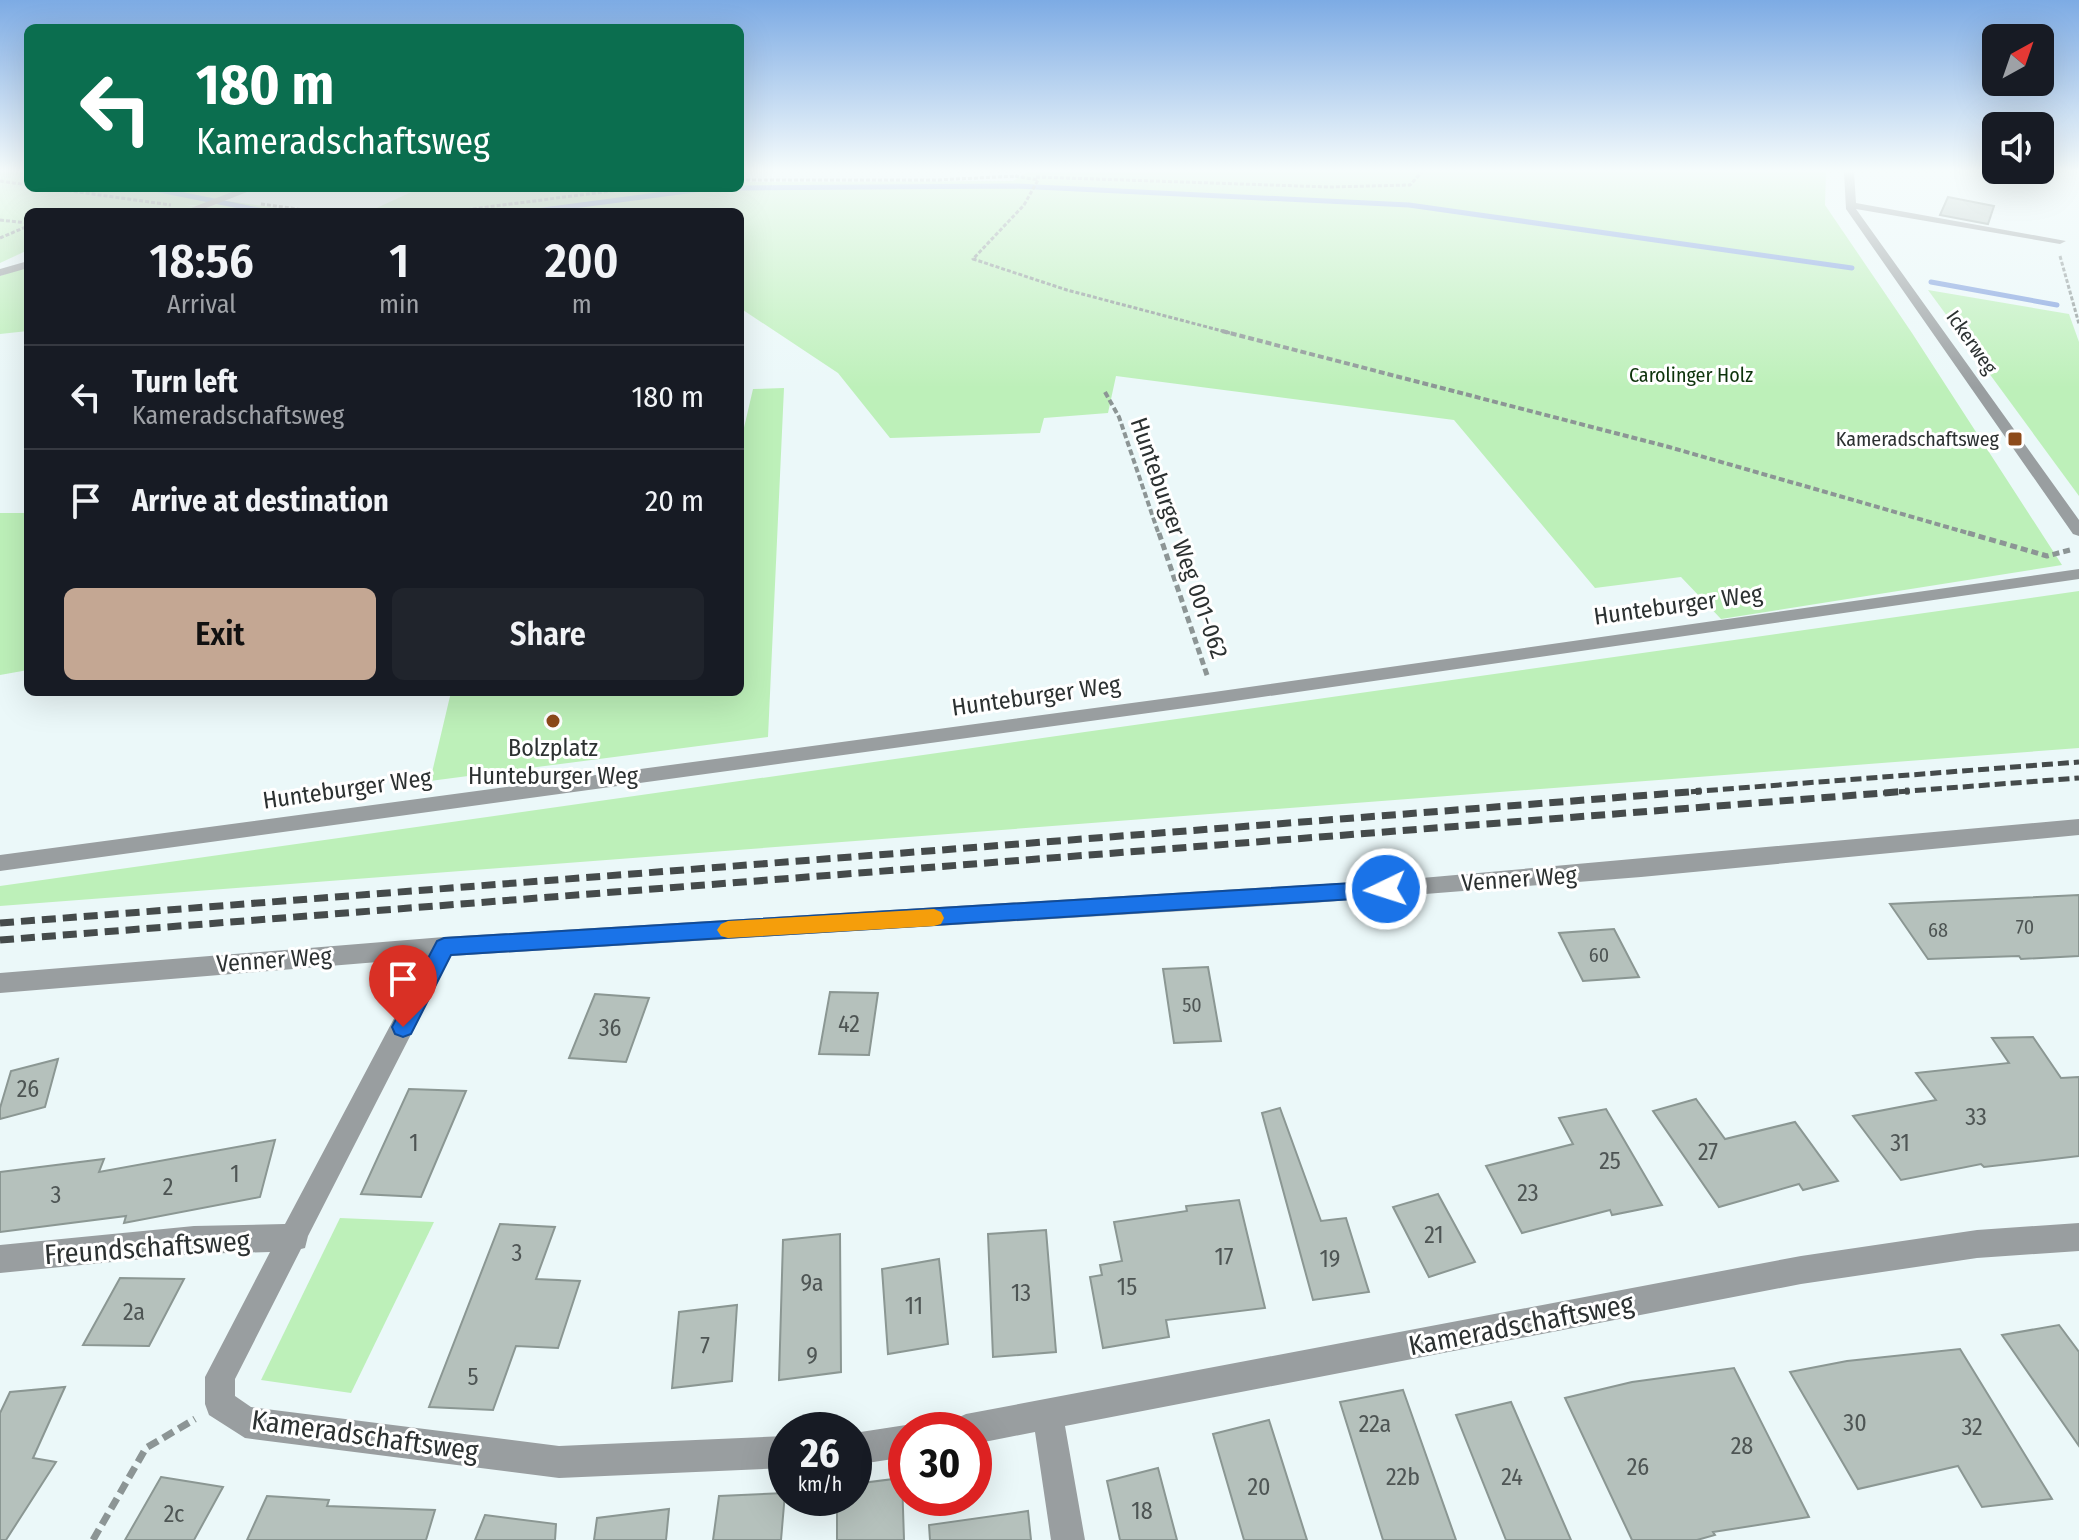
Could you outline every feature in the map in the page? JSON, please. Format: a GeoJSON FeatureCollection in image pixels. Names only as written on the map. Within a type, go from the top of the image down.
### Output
{"type":"FeatureCollection","features":[{"type":"Feature","properties":{"kind":"street","name":"Ickerweg"},"geometry":{"type":"LineString","coordinates":[[1878,244],[2079,531]]}},
{"type":"Feature","properties":{"kind":"street"},"geometry":{"type":"LineString","coordinates":[[0,273],[24,265]]}},
{"type":"Feature","properties":{"kind":"street","name":"Hunteburger Weg"},"geometry":{"type":"LineString","coordinates":[[0,863],[1214,698],[2079,574]]}},
{"type":"Feature","properties":{"kind":"street","name":"Venner Weg"},"geometry":{"type":"LineString","coordinates":[[0,983],[444,947],[1204,902],[1642,870],[2079,827]]}},
{"type":"Feature","properties":{"kind":"street","name":"Kameradschaftsweg"},"geometry":{"type":"LineString","coordinates":[[444,947],[220,1377],[220,1404],[245,1422],[559,1462],[768,1453]]}},
{"type":"Feature","properties":{"kind":"street","name":"Kameradschaftsweg"},"geometry":{"type":"LineString","coordinates":[[992,1425],[1801,1270],[1977,1244],[2079,1237]]}},
{"type":"Feature","properties":{"kind":"street","name":"Freundschaftsweg"},"geometry":{"type":"LineString","coordinates":[[0,1259],[194,1240],[295,1238]]}},
{"type":"Feature","properties":{"kind":"street"},"geometry":{"type":"LineString","coordinates":[[1048,1415],[1068,1540]]}},
{"type":"Feature","properties":{"kind":"path"},"geometry":{"type":"LineString","coordinates":[[987,244],[973,259],[1095,298],[1669,447],[2047,556],[2073,549]]}},
{"type":"Feature","properties":{"kind":"path"},"geometry":{"type":"LineString","coordinates":[[2060,244],[2061,263],[2079,324]]}},
{"type":"Feature","properties":{"kind":"path","name":"Hunteburger Weg 001-062"},"geometry":{"type":"LineString","coordinates":[[1105,392],[1119,417],[1214,698]]}},
{"type":"Feature","properties":{"kind":"path"},"geometry":{"type":"LineString","coordinates":[[93,1540],[146,1448],[220,1404]]}},
{"type":"Feature","properties":{"kind":"green space"},"geometry":{"type":"Polygon","coordinates":[[[0,244],[24,244],[24,252],[0,263],[0,244]]]}},
{"type":"Feature","properties":{"kind":"green space","name":"Carolinger Holz"},"geometry":{"type":"Polygon","coordinates":[[[744,244],[1851,244],[2062,565],[1721,619],[1681,577],[1595,588],[1454,420],[1116,376],[1108,413],[1044,418],[1040,433],[890,438],[838,373],[744,311],[744,244]]]}},
{"type":"Feature","properties":{"kind":"green space"},"geometry":{"type":"Polygon","coordinates":[[[24,267],[24,331],[0,334],[0,276],[24,267]]]}},
{"type":"Feature","properties":{"kind":"green space"},"geometry":{"type":"Polygon","coordinates":[[[1928,290],[2069,314],[2079,342],[2079,496],[1928,290]]]}},
{"type":"Feature","properties":{"kind":"green space"},"geometry":{"type":"Polygon","coordinates":[[[784,388],[768,737],[430,781],[450,696],[744,696],[744,428],[753,389],[784,388]]]}},
{"type":"Feature","properties":{"kind":"green space"},"geometry":{"type":"Polygon","coordinates":[[[0,513],[24,513],[24,671],[0,675],[0,513]]]}},
{"type":"Feature","properties":{"kind":"green space"},"geometry":{"type":"Polygon","coordinates":[[[2079,591],[2079,748],[0,906],[0,886],[2079,591]]]}},
{"type":"Feature","properties":{"kind":"green space"},"geometry":{"type":"Polygon","coordinates":[[[340,1218],[434,1222],[351,1393],[261,1380],[340,1218]]]}},
{"type":"Feature","properties":{"kind":"building"},"geometry":{"type":"Polygon","coordinates":[[[2079,895],[2079,956],[2021,959],[2019,956],[1928,959],[1890,904],[2079,895]]]}},
{"type":"Feature","properties":{"kind":"building"},"geometry":{"type":"Polygon","coordinates":[[[1614,929],[1639,977],[1583,981],[1559,933],[1614,929]]]}},
{"type":"Feature","properties":{"kind":"building"},"geometry":{"type":"Polygon","coordinates":[[[1208,967],[1221,1041],[1174,1043],[1163,969],[1208,967]]]}},
{"type":"Feature","properties":{"kind":"building"},"geometry":{"type":"Polygon","coordinates":[[[830,992],[878,993],[869,1055],[819,1054],[830,992]]]}},
{"type":"Feature","properties":{"kind":"building"},"geometry":{"type":"Polygon","coordinates":[[[595,994],[649,998],[626,1062],[569,1058],[595,994]]]}},
{"type":"Feature","properties":{"kind":"building"},"geometry":{"type":"Polygon","coordinates":[[[2033,1037],[2061,1078],[2079,1077],[2079,1156],[1984,1167],[1981,1164],[1901,1180],[1853,1116],[1936,1100],[1916,1073],[2009,1063],[1992,1038],[2033,1037]]]}},
{"type":"Feature","properties":{"kind":"building"},"geometry":{"type":"Polygon","coordinates":[[[58,1059],[45,1107],[0,1119],[0,1108],[11,1071],[58,1059]]]}},
{"type":"Feature","properties":{"kind":"building"},"geometry":{"type":"Polygon","coordinates":[[[409,1089],[466,1091],[421,1197],[361,1194],[409,1089]]]}},
{"type":"Feature","properties":{"kind":"building"},"geometry":{"type":"Polygon","coordinates":[[[1696,1099],[1725,1139],[1795,1122],[1838,1181],[1803,1190],[1799,1184],[1719,1207],[1653,1111],[1696,1099]]]}},
{"type":"Feature","properties":{"kind":"building"},"geometry":{"type":"Polygon","coordinates":[[[1280,1108],[1321,1221],[1346,1218],[1369,1292],[1313,1300],[1262,1113],[1280,1108]]]}},
{"type":"Feature","properties":{"kind":"building"},"geometry":{"type":"Polygon","coordinates":[[[1606,1109],[1662,1205],[1612,1215],[1610,1210],[1522,1233],[1486,1166],[1573,1144],[1559,1118],[1606,1109]]]}},
{"type":"Feature","properties":{"kind":"building"},"geometry":{"type":"Polygon","coordinates":[[[275,1140],[260,1197],[124,1223],[126,1216],[0,1232],[0,1172],[104,1159],[99,1172],[275,1140]]]}},
{"type":"Feature","properties":{"kind":"building"},"geometry":{"type":"Polygon","coordinates":[[[1438,1194],[1475,1262],[1429,1277],[1393,1207],[1438,1194]]]}},
{"type":"Feature","properties":{"kind":"building"},"geometry":{"type":"Polygon","coordinates":[[[1239,1200],[1265,1308],[1166,1320],[1169,1337],[1103,1348],[1090,1277],[1102,1275],[1100,1265],[1122,1261],[1114,1222],[1187,1211],[1186,1206],[1239,1200]]]}},
{"type":"Feature","properties":{"kind":"building"},"geometry":{"type":"Polygon","coordinates":[[[500,1224],[555,1227],[536,1279],[580,1281],[558,1348],[516,1346],[493,1410],[429,1407],[500,1224]]]}},
{"type":"Feature","properties":{"kind":"building"},"geometry":{"type":"Polygon","coordinates":[[[1046,1230],[1056,1352],[993,1357],[988,1234],[1046,1230]]]}},
{"type":"Feature","properties":{"kind":"building"},"geometry":{"type":"Polygon","coordinates":[[[840,1234],[841,1372],[779,1380],[783,1240],[840,1234]]]}},
{"type":"Feature","properties":{"kind":"building"},"geometry":{"type":"Polygon","coordinates":[[[939,1259],[948,1344],[888,1354],[882,1269],[939,1259]]]}},
{"type":"Feature","properties":{"kind":"building"},"geometry":{"type":"Polygon","coordinates":[[[120,1278],[184,1279],[149,1346],[83,1345],[120,1278]]]}},
{"type":"Feature","properties":{"kind":"building"},"geometry":{"type":"Polygon","coordinates":[[[737,1305],[732,1381],[672,1388],[679,1312],[737,1305]]]}},
{"type":"Feature","properties":{"kind":"building"},"geometry":{"type":"Polygon","coordinates":[[[2059,1325],[2079,1352],[2079,1446],[2002,1335],[2059,1325]]]}},
{"type":"Feature","properties":{"kind":"building"},"geometry":{"type":"Polygon","coordinates":[[[1960,1349],[2052,1499],[1982,1507],[1958,1466],[1858,1489],[1790,1372],[1847,1361],[1960,1349]]]}},
{"type":"Feature","properties":{"kind":"building"},"geometry":{"type":"Polygon","coordinates":[[[1734,1368],[1809,1517],[1713,1532],[1715,1535],[1697,1540],[1632,1540],[1565,1398],[1632,1382],[1734,1368]]]}},
{"type":"Feature","properties":{"kind":"building"},"geometry":{"type":"Polygon","coordinates":[[[65,1387],[33,1458],[56,1462],[6,1540],[0,1540],[0,1413],[10,1392],[65,1387]]]}},
{"type":"Feature","properties":{"kind":"building"},"geometry":{"type":"Polygon","coordinates":[[[1403,1390],[1456,1540],[1383,1540],[1340,1402],[1403,1390]]]}},
{"type":"Feature","properties":{"kind":"building"},"geometry":{"type":"Polygon","coordinates":[[[1511,1402],[1571,1540],[1506,1540],[1456,1415],[1511,1402]]]}},
{"type":"Feature","properties":{"kind":"building"},"geometry":{"type":"Polygon","coordinates":[[[1269,1420],[1307,1540],[1244,1540],[1213,1434],[1269,1420]]]}},
{"type":"Feature","properties":{"kind":"building"},"geometry":{"type":"Polygon","coordinates":[[[1158,1468],[1177,1540],[1120,1540],[1107,1481],[1158,1468]]]}},
{"type":"Feature","properties":{"kind":"building"},"geometry":{"type":"Polygon","coordinates":[[[161,1477],[223,1487],[194,1540],[125,1540],[161,1477]]]}},
{"type":"Feature","properties":{"kind":"building"},"geometry":{"type":"Polygon","coordinates":[[[888,1480],[888,1516],[903,1516],[904,1540],[837,1540],[837,1516],[872,1516],[872,1482],[888,1480]]]}},
{"type":"Feature","properties":{"kind":"building"},"geometry":{"type":"Polygon","coordinates":[[[768,1494],[768,1516],[783,1516],[781,1540],[713,1540],[719,1496],[768,1494]]]}},
{"type":"Feature","properties":{"kind":"building"},"geometry":{"type":"Polygon","coordinates":[[[267,1496],[329,1500],[327,1506],[435,1510],[426,1540],[247,1540],[267,1496]]]}},
{"type":"Feature","properties":{"kind":"building"},"geometry":{"type":"Polygon","coordinates":[[[669,1509],[666,1540],[594,1540],[597,1518],[669,1509]]]}},
{"type":"Feature","properties":{"kind":"building"},"geometry":{"type":"Polygon","coordinates":[[[1028,1511],[1031,1540],[930,1540],[929,1525],[1028,1511]]]}},
{"type":"Feature","properties":{"kind":"building"},"geometry":{"type":"Polygon","coordinates":[[[485,1515],[556,1524],[555,1540],[475,1540],[485,1515]]]}},
{"type":"Feature","properties":{"kind":"waterway"},"geometry":{"type":"LineString","coordinates":[[1682,244],[1852,268]]}},
{"type":"Feature","properties":{"kind":"waterway"},"geometry":{"type":"LineString","coordinates":[[1931,282],[2057,305]]}},
{"type":"Feature","properties":{"kind":"railway"},"geometry":{"type":"LineString","coordinates":[[1695,791],[2079,762]]}},
{"type":"Feature","properties":{"kind":"railway"},"geometry":{"type":"LineString","coordinates":[[1902,792],[2079,778]]}},
{"type":"Feature","properties":{"kind":"railway"},"geometry":{"type":"LineString","coordinates":[[0,923],[1695,791]]}},
{"type":"Feature","properties":{"kind":"railway"},"geometry":{"type":"LineString","coordinates":[[1675,793],[1695,791]]}},
{"type":"Feature","properties":{"kind":"railway"},"geometry":{"type":"LineString","coordinates":[[1695,791],[1701,791]]}},
{"type":"Feature","properties":{"kind":"railway"},"geometry":{"type":"LineString","coordinates":[[1902,792],[1909,791]]}},
{"type":"Feature","properties":{"kind":"railway"},"geometry":{"type":"LineString","coordinates":[[0,940],[1902,792]]}},
{"type":"Feature","properties":{"kind":"railway"},"geometry":{"type":"LineString","coordinates":[[1883,793],[1902,792]]}},
{"type":"Feature","properties":{"kind":"slow traffic"},"geometry":{"type":"LineString","coordinates":[[728,930],[934,918]]}},
{"type":"Feature","properties":{"kind":"place","name":"Kameradschaftsweg"},"geometry":{"type":"Point","coordinates":[2015,439]}},
{"type":"Feature","properties":{"kind":"place","name":"Bolzplatz Hunteburger Weg"},"geometry":{"type":"Point","coordinates":[553,721]}},
{"type":"Feature","properties":{"kind":"route"},"geometry":{"type":"LineString","coordinates":[[403,1027],[444,947],[1386,889]]}}]}
